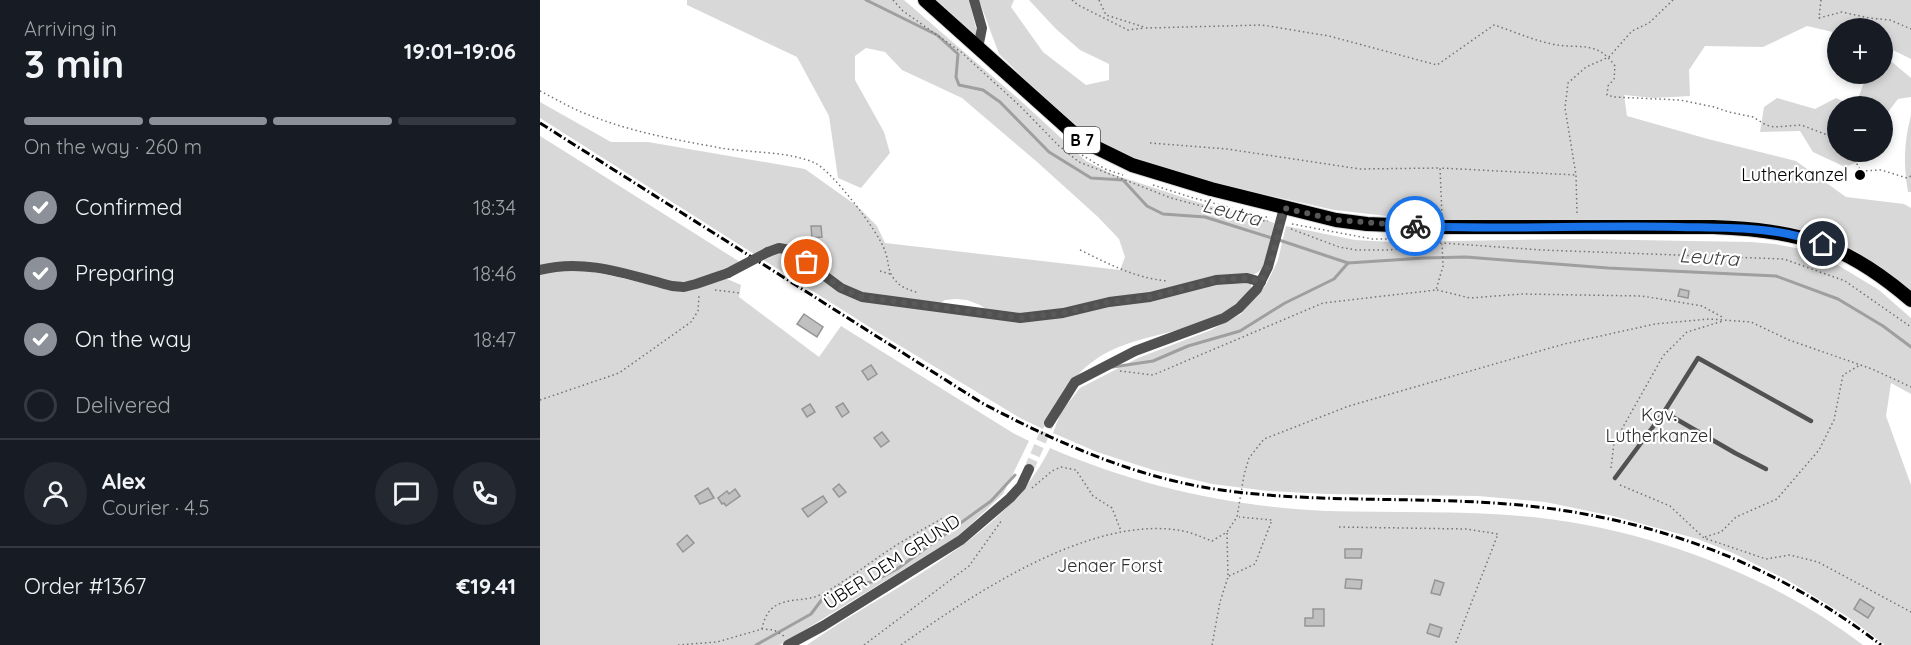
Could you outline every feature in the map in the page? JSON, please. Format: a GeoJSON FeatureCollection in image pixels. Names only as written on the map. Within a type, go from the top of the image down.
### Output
{"type":"FeatureCollection","features":[{"type":"Feature","properties":{"kind":"main road","name":"B 7"},"geometry":{"type":"LineString","coordinates":[[925,0],[1088,144],[1109,156],[1281,221],[1442,227],[1722,228],[1785,233],[1836,249],[1864,264],[1911,300]]}},
{"type":"Feature","properties":{"kind":"street"},"geometry":{"type":"LineString","coordinates":[[974,0],[982,28],[978,48]]}},
{"type":"Feature","properties":{"kind":"street"},"geometry":{"type":"LineString","coordinates":[[1049,423],[1075,382],[1135,351],[1224,318],[1239,308],[1261,282],[1272,258],[1281,221]]}},
{"type":"Feature","properties":{"kind":"street"},"geometry":{"type":"LineString","coordinates":[[540,270],[563,265],[587,265],[684,287],[728,273],[779,248],[790,250],[841,288],[862,297],[1009,317],[1046,315],[1109,302],[1150,297],[1216,280],[1247,278],[1261,282]]}},
{"type":"Feature","properties":{"kind":"street","name":"ÜBER DEM GRUND"},"geometry":{"type":"LineString","coordinates":[[786,640],[823,626],[961,540],[1010,498],[1021,486],[1029,469]]}},
{"type":"Feature","properties":{"kind":"lane"},"geometry":{"type":"LineString","coordinates":[[1615,478],[1664,412],[1698,358],[1811,422]]}},
{"type":"Feature","properties":{"kind":"lane"},"geometry":{"type":"LineString","coordinates":[[1664,412],[1766,469]]}},
{"type":"Feature","properties":{"kind":"path"},"geometry":{"type":"LineString","coordinates":[[893,0],[903,11],[961,52],[1020,106],[1058,145],[1079,162],[1171,198],[1254,220],[1281,221],[1288,229],[1339,247],[1356,250],[1389,250],[1442,243],[1542,250],[1784,259],[1845,280],[1911,327]]}},
{"type":"Feature","properties":{"kind":"path"},"geometry":{"type":"LineString","coordinates":[[1072,0],[1128,30],[1262,25],[1329,36],[1437,64],[1494,25],[1553,45],[1597,48],[1609,57],[1615,66],[1614,79],[1608,86],[1607,95],[1680,100],[1753,117],[1774,127],[1802,125],[1827,135]]}},
{"type":"Feature","properties":{"kind":"path"},"geometry":{"type":"LineString","coordinates":[[1099,0],[1106,15],[1147,28]]}},
{"type":"Feature","properties":{"kind":"path"},"geometry":{"type":"LineString","coordinates":[[1577,226],[1576,175],[1565,108],[1568,83],[1586,67],[1609,57],[1632,31],[1649,23],[1673,0]]}},
{"type":"Feature","properties":{"kind":"path"},"geometry":{"type":"LineString","coordinates":[[1821,0],[1819,18],[1842,12],[1890,20],[1911,28]]}},
{"type":"Feature","properties":{"kind":"path"},"geometry":{"type":"LineString","coordinates":[[540,91],[588,115],[643,132],[723,148],[796,157],[815,163],[829,171],[876,232],[886,252],[890,274],[897,283],[906,289],[922,294]]}},
{"type":"Feature","properties":{"kind":"path"},"geometry":{"type":"LineString","coordinates":[[1150,143],[1227,149],[1360,170],[1440,168],[1576,175]]}},
{"type":"Feature","properties":{"kind":"path"},"geometry":{"type":"LineString","coordinates":[[1856,162],[1861,171],[1881,170],[1907,178],[1911,176]]}},
{"type":"Feature","properties":{"kind":"path"},"geometry":{"type":"LineString","coordinates":[[1440,168],[1442,227]]}},
{"type":"Feature","properties":{"kind":"path"},"geometry":{"type":"LineString","coordinates":[[1436,290],[1443,266],[1442,246]]}},
{"type":"Feature","properties":{"kind":"path"},"geometry":{"type":"LineString","coordinates":[[1080,250],[1119,270],[1149,279],[1169,281]]}},
{"type":"Feature","properties":{"kind":"path"},"geometry":{"type":"LineString","coordinates":[[880,271],[890,274]]}},
{"type":"Feature","properties":{"kind":"path"},"geometry":{"type":"LineString","coordinates":[[1121,371],[1153,375],[1323,303],[1436,290],[1470,298],[1522,294],[1642,296],[1702,306],[1726,320]]}},
{"type":"Feature","properties":{"kind":"path"},"geometry":{"type":"LineString","coordinates":[[540,400],[619,373],[691,322],[698,311],[699,291]]}},
{"type":"Feature","properties":{"kind":"path"},"geometry":{"type":"LineString","coordinates":[[901,645],[955,607],[1056,552],[1106,535],[1121,531],[1157,528],[1179,530],[1212,541],[1227,532],[1238,517],[1249,458],[1264,439],[1349,406],[1564,344],[1655,324],[1709,319],[1751,322],[1789,340],[1861,365],[1911,387]]}},
{"type":"Feature","properties":{"kind":"path"},"geometry":{"type":"LineString","coordinates":[[1726,320],[1687,332],[1663,356],[1614,443],[1611,467],[1615,478],[1621,486],[1670,506],[1704,538],[1766,559],[1790,555],[1818,562],[1911,612]]}},
{"type":"Feature","properties":{"kind":"path"},"geometry":{"type":"LineString","coordinates":[[1704,538],[1721,532],[1736,517],[1777,499],[1819,450],[1834,420],[1842,375],[1861,365]]}},
{"type":"Feature","properties":{"kind":"path"},"geometry":{"type":"LineString","coordinates":[[1021,486],[1030,490],[1060,467],[1077,470],[1093,496],[1112,508],[1121,531]]}},
{"type":"Feature","properties":{"kind":"path"},"geometry":{"type":"LineString","coordinates":[[864,645],[969,566],[1001,524],[1010,498]]}},
{"type":"Feature","properties":{"kind":"path"},"geometry":{"type":"LineString","coordinates":[[1228,577],[1255,564],[1272,520],[1238,517]]}},
{"type":"Feature","properties":{"kind":"path"},"geometry":{"type":"LineString","coordinates":[[762,629],[763,620],[773,606],[789,600],[810,599],[819,595],[944,518],[956,534]]}},
{"type":"Feature","properties":{"kind":"path"},"geometry":{"type":"LineString","coordinates":[[1339,527],[1466,530],[1498,534],[1455,645]]}},
{"type":"Feature","properties":{"kind":"path"},"geometry":{"type":"LineString","coordinates":[[1212,645],[1220,602],[1228,577],[1227,532]]}},
{"type":"Feature","properties":{"kind":"path"},"geometry":{"type":"LineString","coordinates":[[678,645],[717,642],[762,629],[774,630],[786,640]]}},
{"type":"Feature","properties":{"kind":"green space"},"geometry":{"type":"Polygon","coordinates":[[[687,0],[904,0],[1086,161],[1112,174],[1203,204],[1274,223],[1267,260],[1253,275],[1046,314],[991,313],[967,300],[945,300],[937,305],[852,292],[798,252],[754,254],[540,118],[540,102],[611,142],[648,142],[805,169],[857,206],[877,226],[885,243],[1120,270],[1125,257],[1119,239],[1036,161],[962,98],[902,70],[885,52],[866,48],[855,56],[855,80],[884,132],[890,153],[861,188],[838,178],[829,116],[797,57],[687,5],[687,0]]]}},
{"type":"Feature","properties":{"kind":"green space"},"geometry":{"type":"Polygon","coordinates":[[[933,0],[969,0],[978,36],[976,37],[933,0]]]}},
{"type":"Feature","properties":{"kind":"green space"},"geometry":{"type":"Polygon","coordinates":[[[979,0],[1014,0],[1011,7],[1043,52],[1086,85],[1109,80],[1109,64],[1080,50],[1056,29],[1029,0],[1911,0],[1911,59],[1893,50],[1893,18],[1827,18],[1827,31],[1807,26],[1763,47],[1705,46],[1689,70],[1690,96],[1654,98],[1624,95],[1627,116],[1796,161],[1846,197],[1904,204],[1911,208],[1911,293],[1780,227],[1751,222],[1459,221],[1387,216],[1334,210],[1197,179],[1130,157],[1073,126],[999,54],[979,0]]]}},
{"type":"Feature","properties":{"kind":"green space"},"geometry":{"type":"Polygon","coordinates":[[[1893,63],[1911,78],[1911,97],[1898,99],[1893,105],[1893,96],[1859,96],[1863,84],[1893,84],[1893,63]]]}},
{"type":"Feature","properties":{"kind":"green space"},"geometry":{"type":"Polygon","coordinates":[[[1777,98],[1815,109],[1827,103],[1827,159],[1813,152],[1800,131],[1760,132],[1764,107],[1777,98]]]}},
{"type":"Feature","properties":{"kind":"green space"},"geometry":{"type":"Polygon","coordinates":[[[1911,115],[1911,192],[1908,192],[1905,153],[1911,115]]]}},
{"type":"Feature","properties":{"kind":"green space"},"geometry":{"type":"Polygon","coordinates":[[[540,136],[740,262],[695,281],[673,282],[600,265],[540,267],[540,136]]]}},
{"type":"Feature","properties":{"kind":"green space"},"geometry":{"type":"Polygon","coordinates":[[[1834,162],[1858,162],[1845,167],[1834,162]]]}},
{"type":"Feature","properties":{"kind":"green space","name":"Kgv. Lutherkanzel"},"geometry":{"type":"Polygon","coordinates":[[[1286,226],[1355,240],[1391,242],[1577,239],[1774,244],[1807,250],[1831,261],[1879,290],[1911,318],[1911,394],[1891,383],[1886,416],[1911,485],[1911,645],[1885,645],[1848,617],[1789,581],[1735,554],[1698,539],[1613,516],[1545,502],[1478,496],[1326,494],[1268,491],[1212,484],[1153,470],[1097,452],[1053,433],[1061,412],[1080,388],[1138,358],[1211,330],[1241,314],[1266,285],[1278,260],[1286,226]]]}},
{"type":"Feature","properties":{"kind":"green space"},"geometry":{"type":"Polygon","coordinates":[[[785,252],[840,290],[1009,319],[1198,286],[1251,283],[1251,288],[1235,304],[1217,316],[1113,349],[1095,360],[1071,383],[1043,429],[1020,418],[882,335],[762,259],[785,252]]]}},
{"type":"Feature","properties":{"kind":"green space"},"geometry":{"type":"Polygon","coordinates":[[[575,268],[672,289],[725,278],[741,285],[739,297],[819,357],[841,326],[1029,441],[1003,494],[960,535],[780,645],[540,645],[540,273],[575,268]]]}},
{"type":"Feature","properties":{"kind":"green space","name":"Jenaer Forst"},"geometry":{"type":"Polygon","coordinates":[[[1050,448],[1151,484],[1256,505],[1327,511],[1514,515],[1583,524],[1626,534],[1710,560],[1751,578],[1828,620],[1863,645],[807,645],[942,560],[975,536],[1005,510],[1030,481],[1050,448]]]}},
{"type":"Feature","properties":{"kind":"building"},"geometry":{"type":"Polygon","coordinates":[[[811,226],[821,226],[822,237],[812,238],[811,226]]]}},
{"type":"Feature","properties":{"kind":"building"},"geometry":{"type":"Polygon","coordinates":[[[1680,289],[1689,291],[1688,298],[1678,296],[1680,289]]]}},
{"type":"Feature","properties":{"kind":"building"},"geometry":{"type":"Polygon","coordinates":[[[804,314],[823,327],[817,337],[797,324],[804,314]]]}},
{"type":"Feature","properties":{"kind":"building"},"geometry":{"type":"Polygon","coordinates":[[[871,365],[877,374],[868,380],[862,371],[871,365]]]}},
{"type":"Feature","properties":{"kind":"building"},"geometry":{"type":"Polygon","coordinates":[[[843,403],[849,412],[842,417],[836,407],[843,403]]]}},
{"type":"Feature","properties":{"kind":"building"},"geometry":{"type":"Polygon","coordinates":[[[810,404],[815,412],[807,417],[802,409],[810,404]]]}},
{"type":"Feature","properties":{"kind":"building"},"geometry":{"type":"Polygon","coordinates":[[[882,432],[889,441],[881,447],[874,438],[882,432]]]}},
{"type":"Feature","properties":{"kind":"building"},"geometry":{"type":"Polygon","coordinates":[[[839,484],[846,492],[839,497],[833,489],[839,484]]]}},
{"type":"Feature","properties":{"kind":"building"},"geometry":{"type":"Polygon","coordinates":[[[708,488],[714,498],[700,504],[695,496],[708,488]]]}},
{"type":"Feature","properties":{"kind":"building"},"geometry":{"type":"Polygon","coordinates":[[[735,489],[740,496],[726,506],[722,504],[718,498],[727,491],[729,494],[735,489]]]}},
{"type":"Feature","properties":{"kind":"building"},"geometry":{"type":"Polygon","coordinates":[[[823,496],[827,502],[808,517],[802,509],[823,496]]]}},
{"type":"Feature","properties":{"kind":"building"},"geometry":{"type":"Polygon","coordinates":[[[687,535],[694,543],[683,552],[677,544],[687,535]]]}},
{"type":"Feature","properties":{"kind":"building"},"geometry":{"type":"Polygon","coordinates":[[[1345,549],[1362,549],[1361,558],[1345,558],[1345,549]]]}},
{"type":"Feature","properties":{"kind":"building"},"geometry":{"type":"Polygon","coordinates":[[[1346,579],[1362,580],[1361,589],[1345,588],[1346,579]]]}},
{"type":"Feature","properties":{"kind":"building"},"geometry":{"type":"Polygon","coordinates":[[[1435,580],[1444,583],[1440,595],[1431,593],[1435,580]]]}},
{"type":"Feature","properties":{"kind":"building"},"geometry":{"type":"Polygon","coordinates":[[[1860,599],[1874,608],[1868,618],[1854,609],[1860,599]]]}},
{"type":"Feature","properties":{"kind":"building"},"geometry":{"type":"Polygon","coordinates":[[[1313,609],[1324,609],[1324,626],[1305,626],[1305,618],[1313,618],[1313,609]]]}},
{"type":"Feature","properties":{"kind":"building"},"geometry":{"type":"Polygon","coordinates":[[[1430,624],[1442,628],[1439,637],[1427,633],[1430,624]]]}},
{"type":"Feature","properties":{"kind":"waterway","name":"Leutra"},"geometry":{"type":"LineString","coordinates":[[866,0],[937,35],[958,54],[956,77],[959,85],[983,90],[1000,102],[1049,152],[1091,178],[1123,180],[1147,206],[1163,214],[1205,217],[1272,238]]}},
{"type":"Feature","properties":{"kind":"waterway","name":"Leutra"},"geometry":{"type":"LineString","coordinates":[[1279,240],[1348,263],[1466,257],[1608,268],[1776,276],[1838,299],[1883,326],[1911,347]]}},
{"type":"Feature","properties":{"kind":"waterway"},"geometry":{"type":"LineString","coordinates":[[1113,367],[1153,361],[1188,346],[1240,331],[1285,303],[1334,279],[1348,263]]}},
{"type":"Feature","properties":{"kind":"waterway"},"geometry":{"type":"LineString","coordinates":[[756,645],[811,614],[823,598],[841,586],[872,582],[897,569],[991,501],[1015,475]]}},
{"type":"Feature","properties":{"kind":"tunnel"},"geometry":{"type":"LineString","coordinates":[[1029,469],[1049,423]]}},
{"type":"Feature","properties":{"kind":"railway"},"geometry":{"type":"LineString","coordinates":[[540,123],[982,403],[1092,455],[1178,482],[1246,493],[1320,498],[1508,504],[1609,519],[1657,531],[1751,566],[1839,615],[1881,645]]}},
{"type":"Feature","properties":{"kind":"way so far"},"geometry":{"type":"LineString","coordinates":[[807,262],[831,282],[851,294],[872,300],[1020,318],[1064,313],[1109,302],[1150,297],[1179,291],[1208,281],[1247,278],[1261,282],[1272,258],[1284,208],[1336,220],[1415,226]]}},
{"type":"Feature","properties":{"kind":"place","name":"Lutherkanzel"},"geometry":{"type":"Point","coordinates":[1860,175]}},
{"type":"Feature","properties":{"kind":"route"},"geometry":{"type":"LineString","coordinates":[[1415,226],[1648,226],[1751,229],[1785,233],[1823,244]]}}]}
